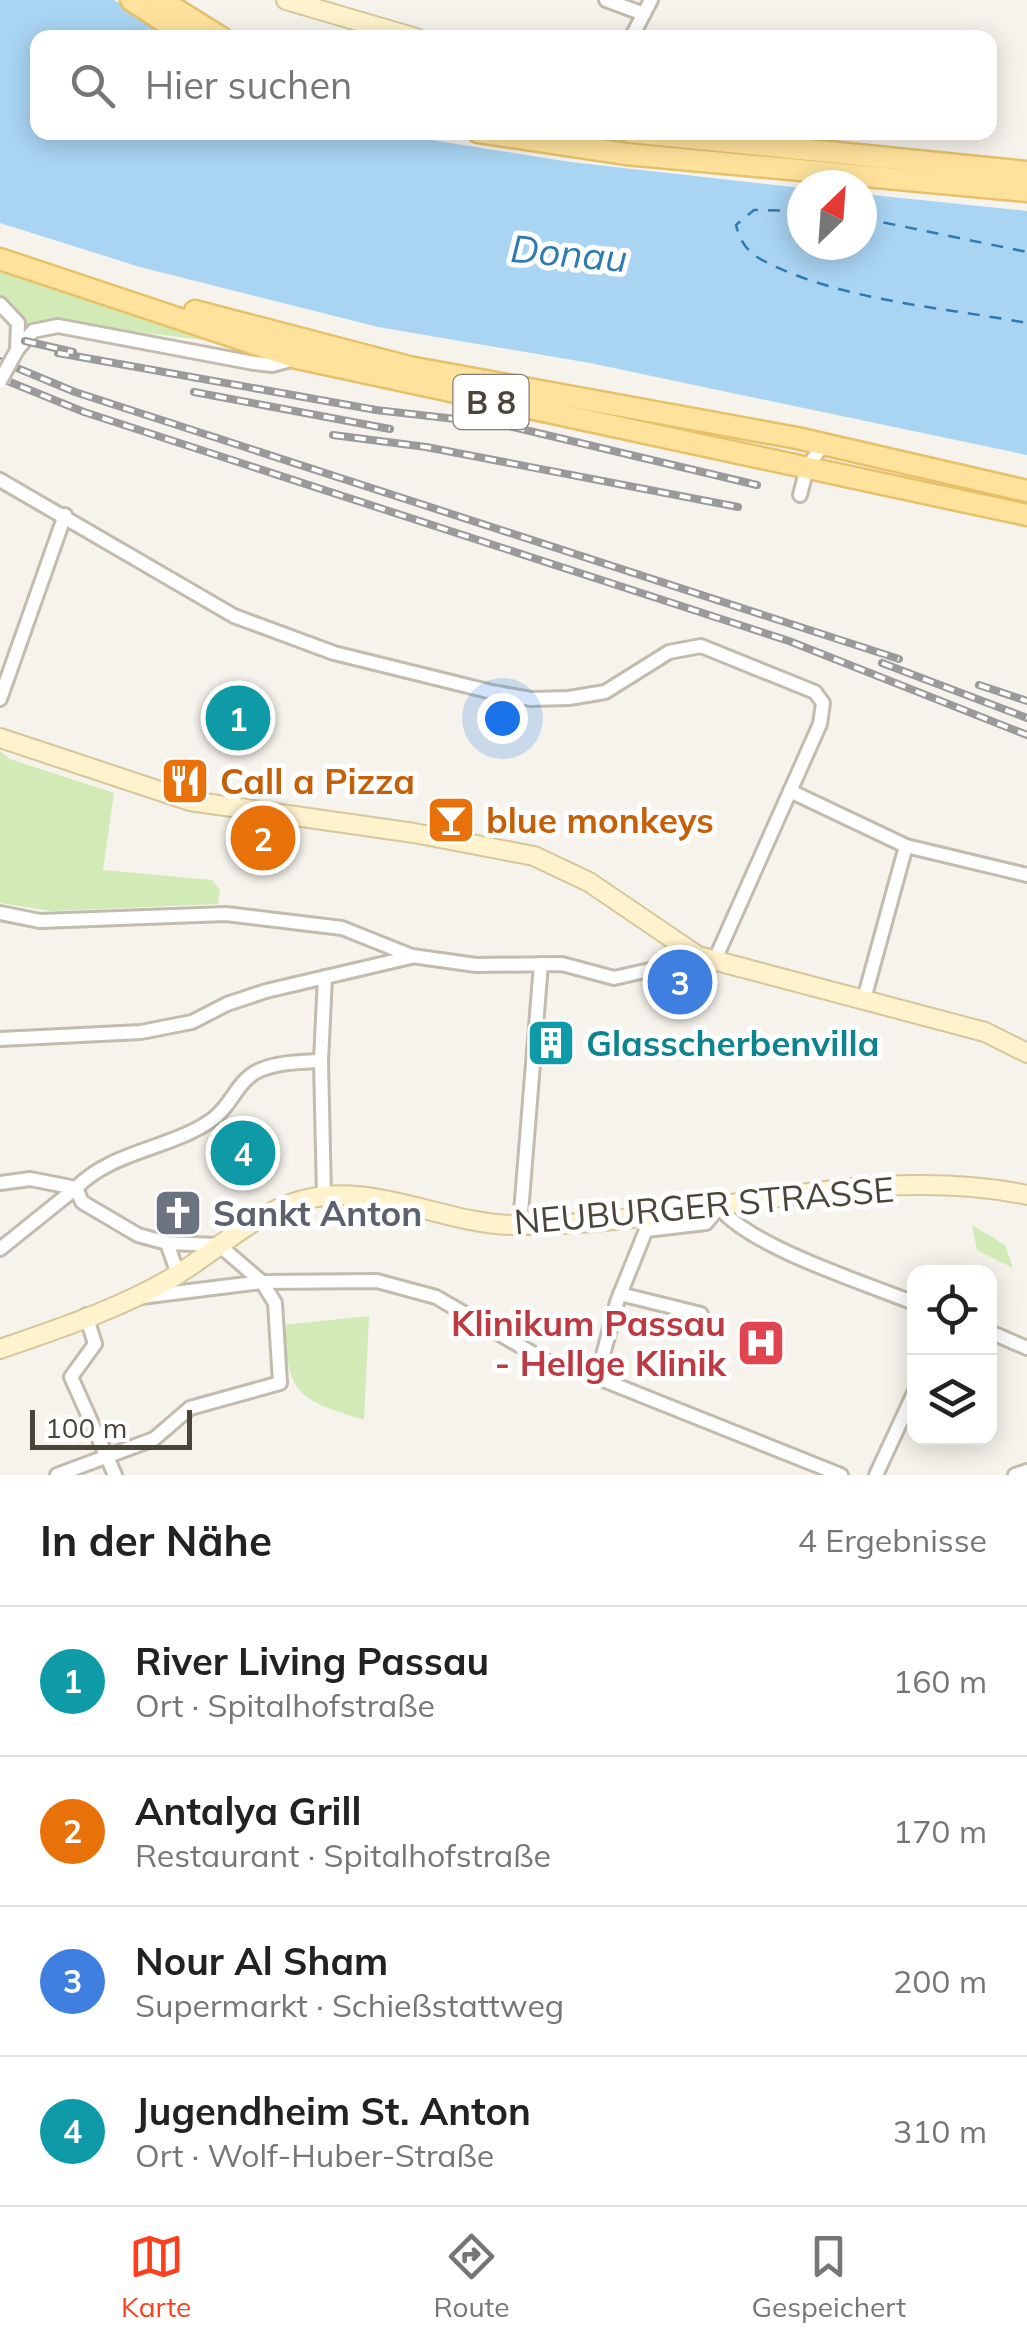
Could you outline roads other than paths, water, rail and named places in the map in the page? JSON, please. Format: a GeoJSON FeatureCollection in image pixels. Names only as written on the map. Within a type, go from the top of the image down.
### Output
{"type":"FeatureCollection","features":[{"type":"Feature","properties":{"kind":"main road"},"geometry":{"type":"LineString","coordinates":[[131,0],[177,30]]}},
{"type":"Feature","properties":{"kind":"main road"},"geometry":{"type":"LineString","coordinates":[[161,0],[209,30]]}},
{"type":"Feature","properties":{"kind":"main road"},"geometry":{"type":"LineString","coordinates":[[532,140],[626,154],[1027,191]]}},
{"type":"Feature","properties":{"kind":"main road"},"geometry":{"type":"LineString","coordinates":[[715,140],[1027,172]]}},
{"type":"Feature","properties":{"kind":"main road","name":"B 8"},"geometry":{"type":"LineString","coordinates":[[0,259],[297,358],[1027,515]]}},
{"type":"Feature","properties":{"kind":"main road","name":"B 8"},"geometry":{"type":"LineString","coordinates":[[38,273],[327,348],[822,446],[1027,491]]}},
{"type":"Feature","properties":{"kind":"main road","name":"B 8"},"geometry":{"type":"LineString","coordinates":[[297,358],[327,348]]}},
{"type":"Feature","properties":{"kind":"street"},"geometry":{"type":"LineString","coordinates":[[286,0],[389,30]]}},
{"type":"Feature","properties":{"kind":"street"},"geometry":{"type":"LineString","coordinates":[[606,0],[644,14]]}},
{"type":"Feature","properties":{"kind":"street"},"geometry":{"type":"LineString","coordinates":[[635,30],[651,0]]}},
{"type":"Feature","properties":{"kind":"street"},"geometry":{"type":"LineString","coordinates":[[626,154],[627,140]]}},
{"type":"Feature","properties":{"kind":"street"},"geometry":{"type":"LineString","coordinates":[[0,304],[18,323],[17,350]]}},
{"type":"Feature","properties":{"kind":"street"},"geometry":{"type":"LineString","coordinates":[[0,381],[27,336],[43,327],[254,363],[272,365],[297,358]]}},
{"type":"Feature","properties":{"kind":"street"},"geometry":{"type":"LineString","coordinates":[[800,494],[808,468],[822,446]]}},
{"type":"Feature","properties":{"kind":"street"},"geometry":{"type":"LineString","coordinates":[[0,480],[234,616],[334,653],[531,699],[605,692],[687,645],[716,649],[803,684],[824,702],[820,724],[714,962]]}},
{"type":"Feature","properties":{"kind":"street"},"geometry":{"type":"LineString","coordinates":[[0,699],[65,515]]}},
{"type":"Feature","properties":{"kind":"street"},"geometry":{"type":"LineString","coordinates":[[0,738],[190,801],[414,833],[534,856],[589,882],[685,950],[714,962],[985,1032],[1027,1054]]}},
{"type":"Feature","properties":{"kind":"street"},"geometry":{"type":"LineString","coordinates":[[790,791],[906,846],[1027,875]]}},
{"type":"Feature","properties":{"kind":"street"},"geometry":{"type":"LineString","coordinates":[[864,999],[906,846]]}},
{"type":"Feature","properties":{"kind":"street"},"geometry":{"type":"LineString","coordinates":[[0,913],[40,921],[245,916],[342,928],[412,956],[476,965],[562,964],[614,978],[654,969],[685,950]]}},
{"type":"Feature","properties":{"kind":"street"},"geometry":{"type":"LineString","coordinates":[[0,1039],[141,1032],[192,1022],[227,1004],[412,956]]}},
{"type":"Feature","properties":{"kind":"street"},"geometry":{"type":"LineString","coordinates":[[520,1225],[540,964]]}},
{"type":"Feature","properties":{"kind":"street"},"geometry":{"type":"LineString","coordinates":[[324,1196],[321,1061],[325,977]]}},
{"type":"Feature","properties":{"kind":"street"},"geometry":{"type":"LineString","coordinates":[[0,1250],[89,1174],[211,1120],[230,1103],[240,1082],[260,1070],[291,1062],[321,1061]]}},
{"type":"Feature","properties":{"kind":"street"},"geometry":{"type":"LineString","coordinates":[[0,1183],[30,1179],[76,1188]]}},
{"type":"Feature","properties":{"kind":"street","name":"NEUBURGER STRASSE"},"geometry":{"type":"LineString","coordinates":[[0,1349],[138,1296],[289,1204],[324,1196],[369,1196],[464,1219],[520,1225],[719,1207],[883,1186],[971,1187],[1027,1195]]}},
{"type":"Feature","properties":{"kind":"street"},"geometry":{"type":"LineString","coordinates":[[58,1475],[167,1431],[190,1408],[280,1383],[275,1303],[262,1282],[220,1245],[167,1243],[138,1236],[82,1202],[76,1188]]}},
{"type":"Feature","properties":{"kind":"street"},"geometry":{"type":"LineString","coordinates":[[597,1378],[620,1294],[646,1230],[706,1223],[719,1207],[731,1223],[766,1241],[907,1300]]}},
{"type":"Feature","properties":{"kind":"street"},"geometry":{"type":"LineString","coordinates":[[167,1243],[178,1274]]}},
{"type":"Feature","properties":{"kind":"street"},"geometry":{"type":"LineString","coordinates":[[138,1296],[262,1282],[342,1278],[410,1288],[436,1297],[553,1365],[597,1378],[841,1475]]}},
{"type":"Feature","properties":{"kind":"street"},"geometry":{"type":"LineString","coordinates":[[620,1294],[701,1314]]}},
{"type":"Feature","properties":{"kind":"street"},"geometry":{"type":"LineString","coordinates":[[86,1316],[95,1344],[71,1377],[74,1392],[115,1475]]}},
{"type":"Feature","properties":{"kind":"street"},"geometry":{"type":"LineString","coordinates":[[997,1335],[1027,1348]]}},
{"type":"Feature","properties":{"kind":"street"},"geometry":{"type":"LineString","coordinates":[[876,1475],[907,1408]]}},
{"type":"Feature","properties":{"kind":"street"},"geometry":{"type":"LineString","coordinates":[[1015,1475],[1027,1470]]}},
{"type":"Feature","properties":{"kind":"water","name":"Donau"},"geometry":{"type":"Polygon","coordinates":[[[0,0],[114,0],[160,30],[30,30],[30,140],[432,140],[570,162],[787,186],[787,260],[877,260],[877,196],[1027,211],[1027,455],[590,363],[378,327],[140,267],[0,223],[0,0]]]}},
{"type":"Feature","properties":{"kind":"railway"},"geometry":{"type":"LineString","coordinates":[[25,341],[73,352]]}},
{"type":"Feature","properties":{"kind":"railway"},"geometry":{"type":"LineString","coordinates":[[58,353],[376,410],[500,424],[757,485]]}},
{"type":"Feature","properties":{"kind":"railway"},"geometry":{"type":"LineString","coordinates":[[0,361],[75,392],[899,659]]}},
{"type":"Feature","properties":{"kind":"railway"},"geometry":{"type":"LineString","coordinates":[[0,378],[84,412],[789,641],[1027,735]]}},
{"type":"Feature","properties":{"kind":"railway"},"geometry":{"type":"LineString","coordinates":[[194,392],[390,429]]}},
{"type":"Feature","properties":{"kind":"railway"},"geometry":{"type":"LineString","coordinates":[[333,435],[426,447],[738,507]]}},
{"type":"Feature","properties":{"kind":"railway"},"geometry":{"type":"LineString","coordinates":[[882,663],[1027,718]]}},
{"type":"Feature","properties":{"kind":"railway"},"geometry":{"type":"LineString","coordinates":[[979,685],[1027,701]]}},
{"type":"Feature","properties":{"kind":"place","name":"River Living Passau"},"geometry":{"type":"Point","coordinates":[238,718]}},
{"type":"Feature","properties":{"kind":"place","name":"Call a Pizza"},"geometry":{"type":"Point","coordinates":[185,781]}},
{"type":"Feature","properties":{"kind":"place","name":"blue monkeys"},"geometry":{"type":"Point","coordinates":[451,820]}},
{"type":"Feature","properties":{"kind":"place","name":"Antalya Grill"},"geometry":{"type":"Point","coordinates":[263,838]}},
{"type":"Feature","properties":{"kind":"place","name":"Nour Al Sham"},"geometry":{"type":"Point","coordinates":[680,982]}},
{"type":"Feature","properties":{"kind":"place","name":"Glasscherbenvilla"},"geometry":{"type":"Point","coordinates":[551,1043]}},
{"type":"Feature","properties":{"kind":"place","name":"Jugendheim St. Anton"},"geometry":{"type":"Point","coordinates":[243,1153]}},
{"type":"Feature","properties":{"kind":"place","name":"Sankt Anton"},"geometry":{"type":"Point","coordinates":[178,1213]}},
{"type":"Feature","properties":{"kind":"place","name":"Klinikum Passau - Hellge Klinik"},"geometry":{"type":"Point","coordinates":[761,1343]}}]}
